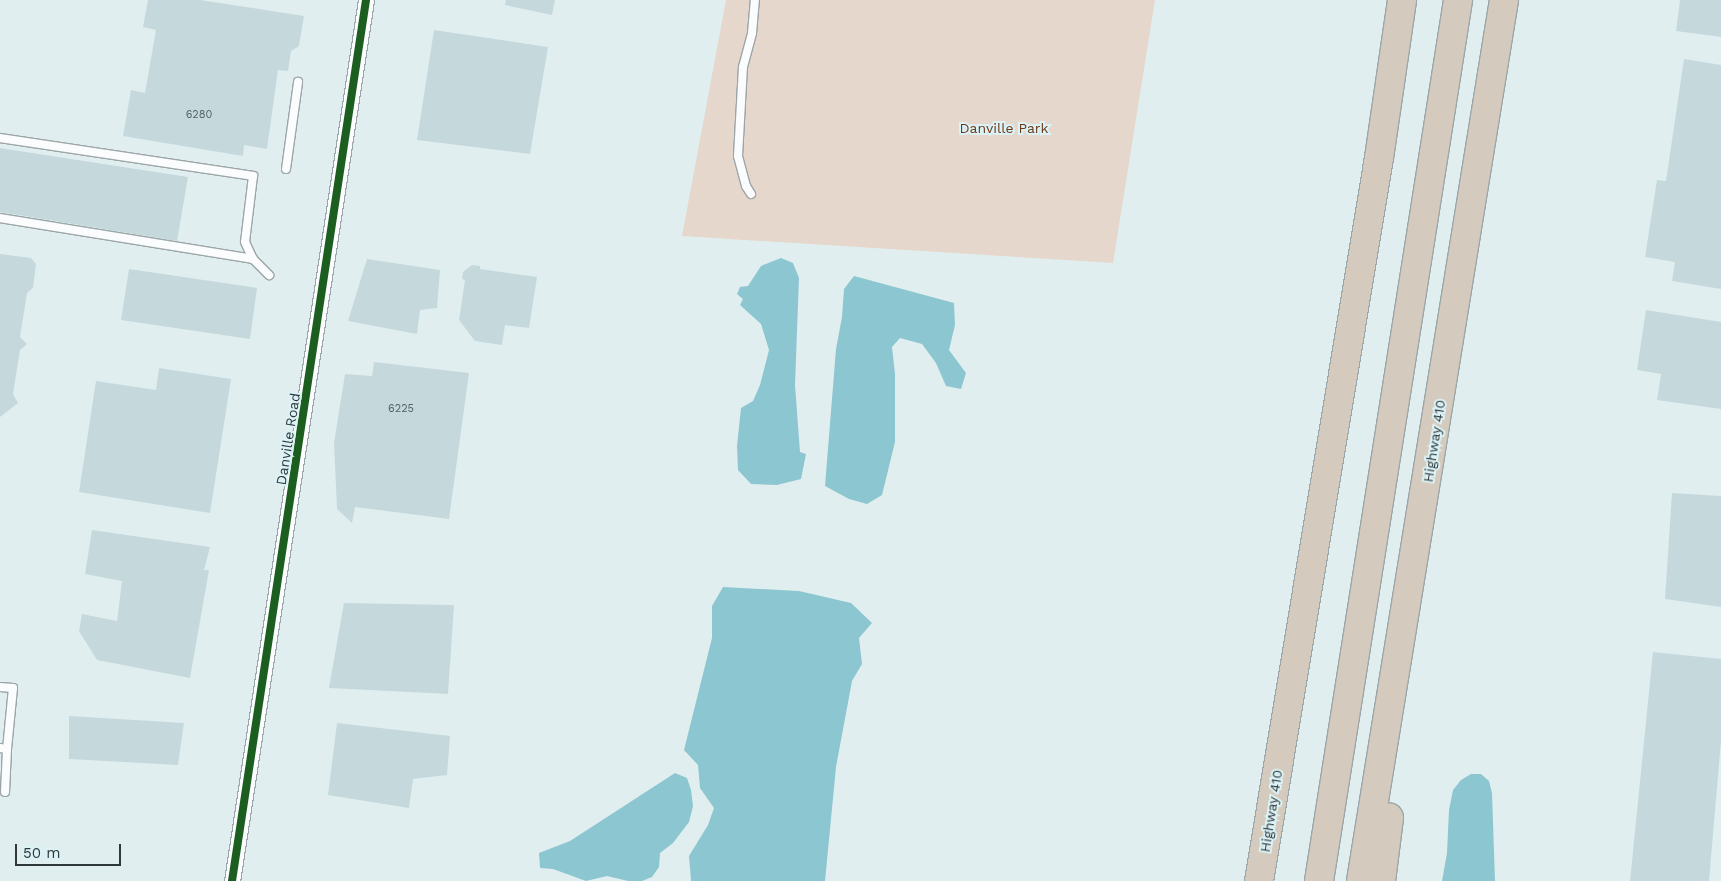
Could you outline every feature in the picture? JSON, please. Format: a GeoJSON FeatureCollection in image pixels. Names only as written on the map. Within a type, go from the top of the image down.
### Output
{"type":"FeatureCollection","features":[{"type":"Feature","properties":{"kind":"highway","name":"Highway 410"},"geometry":{"type":"LineString","coordinates":[[1259,881],[1379,158],[1402,0]]}},
{"type":"Feature","properties":{"kind":"highway"},"geometry":{"type":"LineString","coordinates":[[1319,881],[1458,0]]}},
{"type":"Feature","properties":{"kind":"highway","name":"Highway 410"},"geometry":{"type":"LineString","coordinates":[[1360,881],[1504,0]]}},
{"type":"Feature","properties":{"kind":"highway"},"geometry":{"type":"LineString","coordinates":[[1381,881],[1434,436]]}},
{"type":"Feature","properties":{"kind":"street","name":"Danville Road"},"geometry":{"type":"LineString","coordinates":[[232,881],[366,0]]}},
{"type":"Feature","properties":{"kind":"lane"},"geometry":{"type":"LineString","coordinates":[[751,194],[746,186],[738,156],[744,66],[752,33],[755,0]]}},
{"type":"Feature","properties":{"kind":"lane"},"geometry":{"type":"LineString","coordinates":[[286,169],[298,82]]}},
{"type":"Feature","properties":{"kind":"lane"},"geometry":{"type":"LineString","coordinates":[[0,138],[253,176],[245,242],[253,259],[269,275]]}},
{"type":"Feature","properties":{"kind":"lane"},"geometry":{"type":"LineString","coordinates":[[0,218],[253,259]]}},
{"type":"Feature","properties":{"kind":"lane"},"geometry":{"type":"LineString","coordinates":[[0,687],[13,688],[3,749],[5,792]]}},
{"type":"Feature","properties":{"kind":"green space","name":"Danville Park"},"geometry":{"type":"Polygon","coordinates":[[[726,0],[1155,0],[1113,263],[682,236],[726,0]]]}},
{"type":"Feature","properties":{"kind":"water"},"geometry":{"type":"Polygon","coordinates":[[[781,258],[793,263],[799,278],[795,385],[800,452],[806,454],[801,479],[777,485],[751,484],[738,470],[737,446],[741,408],[753,401],[760,385],[769,350],[761,324],[740,305],[743,299],[737,294],[740,287],[748,286],[761,266],[781,258]]]}},
{"type":"Feature","properties":{"kind":"water"},"geometry":{"type":"Polygon","coordinates":[[[854,276],[954,303],[955,325],[949,350],[966,373],[961,389],[946,386],[936,363],[922,344],[900,338],[892,347],[895,374],[895,442],[882,495],[867,504],[849,499],[825,486],[836,349],[842,317],[844,289],[854,276]]]}},
{"type":"Feature","properties":{"kind":"water"},"geometry":{"type":"Polygon","coordinates":[[[723,587],[799,591],[851,603],[872,623],[859,638],[862,664],[852,681],[836,767],[825,881],[691,881],[689,856],[708,825],[714,808],[700,788],[698,765],[684,750],[712,638],[712,606],[723,587]]]}},
{"type":"Feature","properties":{"kind":"water"},"geometry":{"type":"Polygon","coordinates":[[[675,773],[687,778],[693,806],[689,822],[673,843],[660,853],[659,867],[652,877],[642,881],[628,881],[607,876],[586,881],[553,869],[540,868],[539,853],[570,841],[675,773]]]}},
{"type":"Feature","properties":{"kind":"water"},"geometry":{"type":"Polygon","coordinates":[[[1471,774],[1481,774],[1489,781],[1492,793],[1495,881],[1442,881],[1447,853],[1449,810],[1453,790],[1461,780],[1471,774]]]}},
{"type":"Feature","properties":{"kind":"building"},"geometry":{"type":"Polygon","coordinates":[[[148,0],[200,0],[304,16],[299,46],[291,51],[288,71],[278,70],[267,149],[244,145],[243,156],[123,136],[131,90],[145,93],[156,30],[143,27],[148,0]]]}},
{"type":"Feature","properties":{"kind":"building"},"geometry":{"type":"Polygon","coordinates":[[[506,0],[555,0],[552,15],[505,5],[506,0]]]}},
{"type":"Feature","properties":{"kind":"building"},"geometry":{"type":"Polygon","coordinates":[[[1680,0],[1721,0],[1721,37],[1676,31],[1680,0]]]}},
{"type":"Feature","properties":{"kind":"building"},"geometry":{"type":"Polygon","coordinates":[[[434,30],[548,47],[530,154],[417,140],[434,30]]]}},
{"type":"Feature","properties":{"kind":"building"},"geometry":{"type":"Polygon","coordinates":[[[1684,59],[1721,65],[1721,289],[1672,281],[1675,262],[1645,257],[1657,180],[1666,181],[1684,59]]]}},
{"type":"Feature","properties":{"kind":"building"},"geometry":{"type":"Polygon","coordinates":[[[0,148],[188,177],[177,241],[0,212],[0,148]]]}},
{"type":"Feature","properties":{"kind":"building"},"geometry":{"type":"Polygon","coordinates":[[[0,254],[31,258],[36,264],[33,288],[27,293],[20,337],[27,344],[20,350],[13,394],[18,403],[0,417],[0,254]]]}},
{"type":"Feature","properties":{"kind":"building"},"geometry":{"type":"Polygon","coordinates":[[[367,259],[440,270],[437,308],[420,310],[417,334],[348,321],[367,259]]]}},
{"type":"Feature","properties":{"kind":"building"},"geometry":{"type":"Polygon","coordinates":[[[472,265],[480,266],[480,269],[537,277],[529,328],[505,325],[502,345],[475,341],[459,320],[465,280],[462,279],[463,272],[472,265]]]}},
{"type":"Feature","properties":{"kind":"building"},"geometry":{"type":"Polygon","coordinates":[[[129,269],[257,288],[250,339],[121,320],[129,269]]]}},
{"type":"Feature","properties":{"kind":"building"},"geometry":{"type":"Polygon","coordinates":[[[1646,310],[1721,322],[1721,409],[1657,400],[1661,374],[1637,370],[1646,310]]]}},
{"type":"Feature","properties":{"kind":"building"},"geometry":{"type":"Polygon","coordinates":[[[374,362],[469,373],[449,519],[355,507],[352,523],[337,509],[334,443],[345,374],[372,376],[374,362]]]}},
{"type":"Feature","properties":{"kind":"building"},"geometry":{"type":"Polygon","coordinates":[[[159,368],[231,379],[210,513],[79,492],[96,381],[156,390],[159,368]]]}},
{"type":"Feature","properties":{"kind":"building"},"geometry":{"type":"Polygon","coordinates":[[[1672,493],[1721,496],[1721,607],[1665,599],[1672,493]]]}},
{"type":"Feature","properties":{"kind":"building"},"geometry":{"type":"Polygon","coordinates":[[[92,530],[210,547],[204,570],[209,570],[190,678],[97,660],[79,631],[82,614],[117,621],[122,581],[85,574],[92,530]]]}},
{"type":"Feature","properties":{"kind":"building"},"geometry":{"type":"Polygon","coordinates":[[[344,603],[454,605],[448,694],[329,688],[344,603]]]}},
{"type":"Feature","properties":{"kind":"building"},"geometry":{"type":"Polygon","coordinates":[[[1653,652],[1721,659],[1721,741],[1709,881],[1630,881],[1653,652]]]}},
{"type":"Feature","properties":{"kind":"building"},"geometry":{"type":"Polygon","coordinates":[[[69,716],[184,723],[178,765],[69,759],[69,716]]]}},
{"type":"Feature","properties":{"kind":"building"},"geometry":{"type":"Polygon","coordinates":[[[337,723],[450,736],[447,775],[413,779],[409,808],[328,795],[337,723]]]}},
{"type":"Feature","properties":{"kind":"cycle path"},"geometry":{"type":"LineString","coordinates":[[232,881],[366,0]]}}]}
